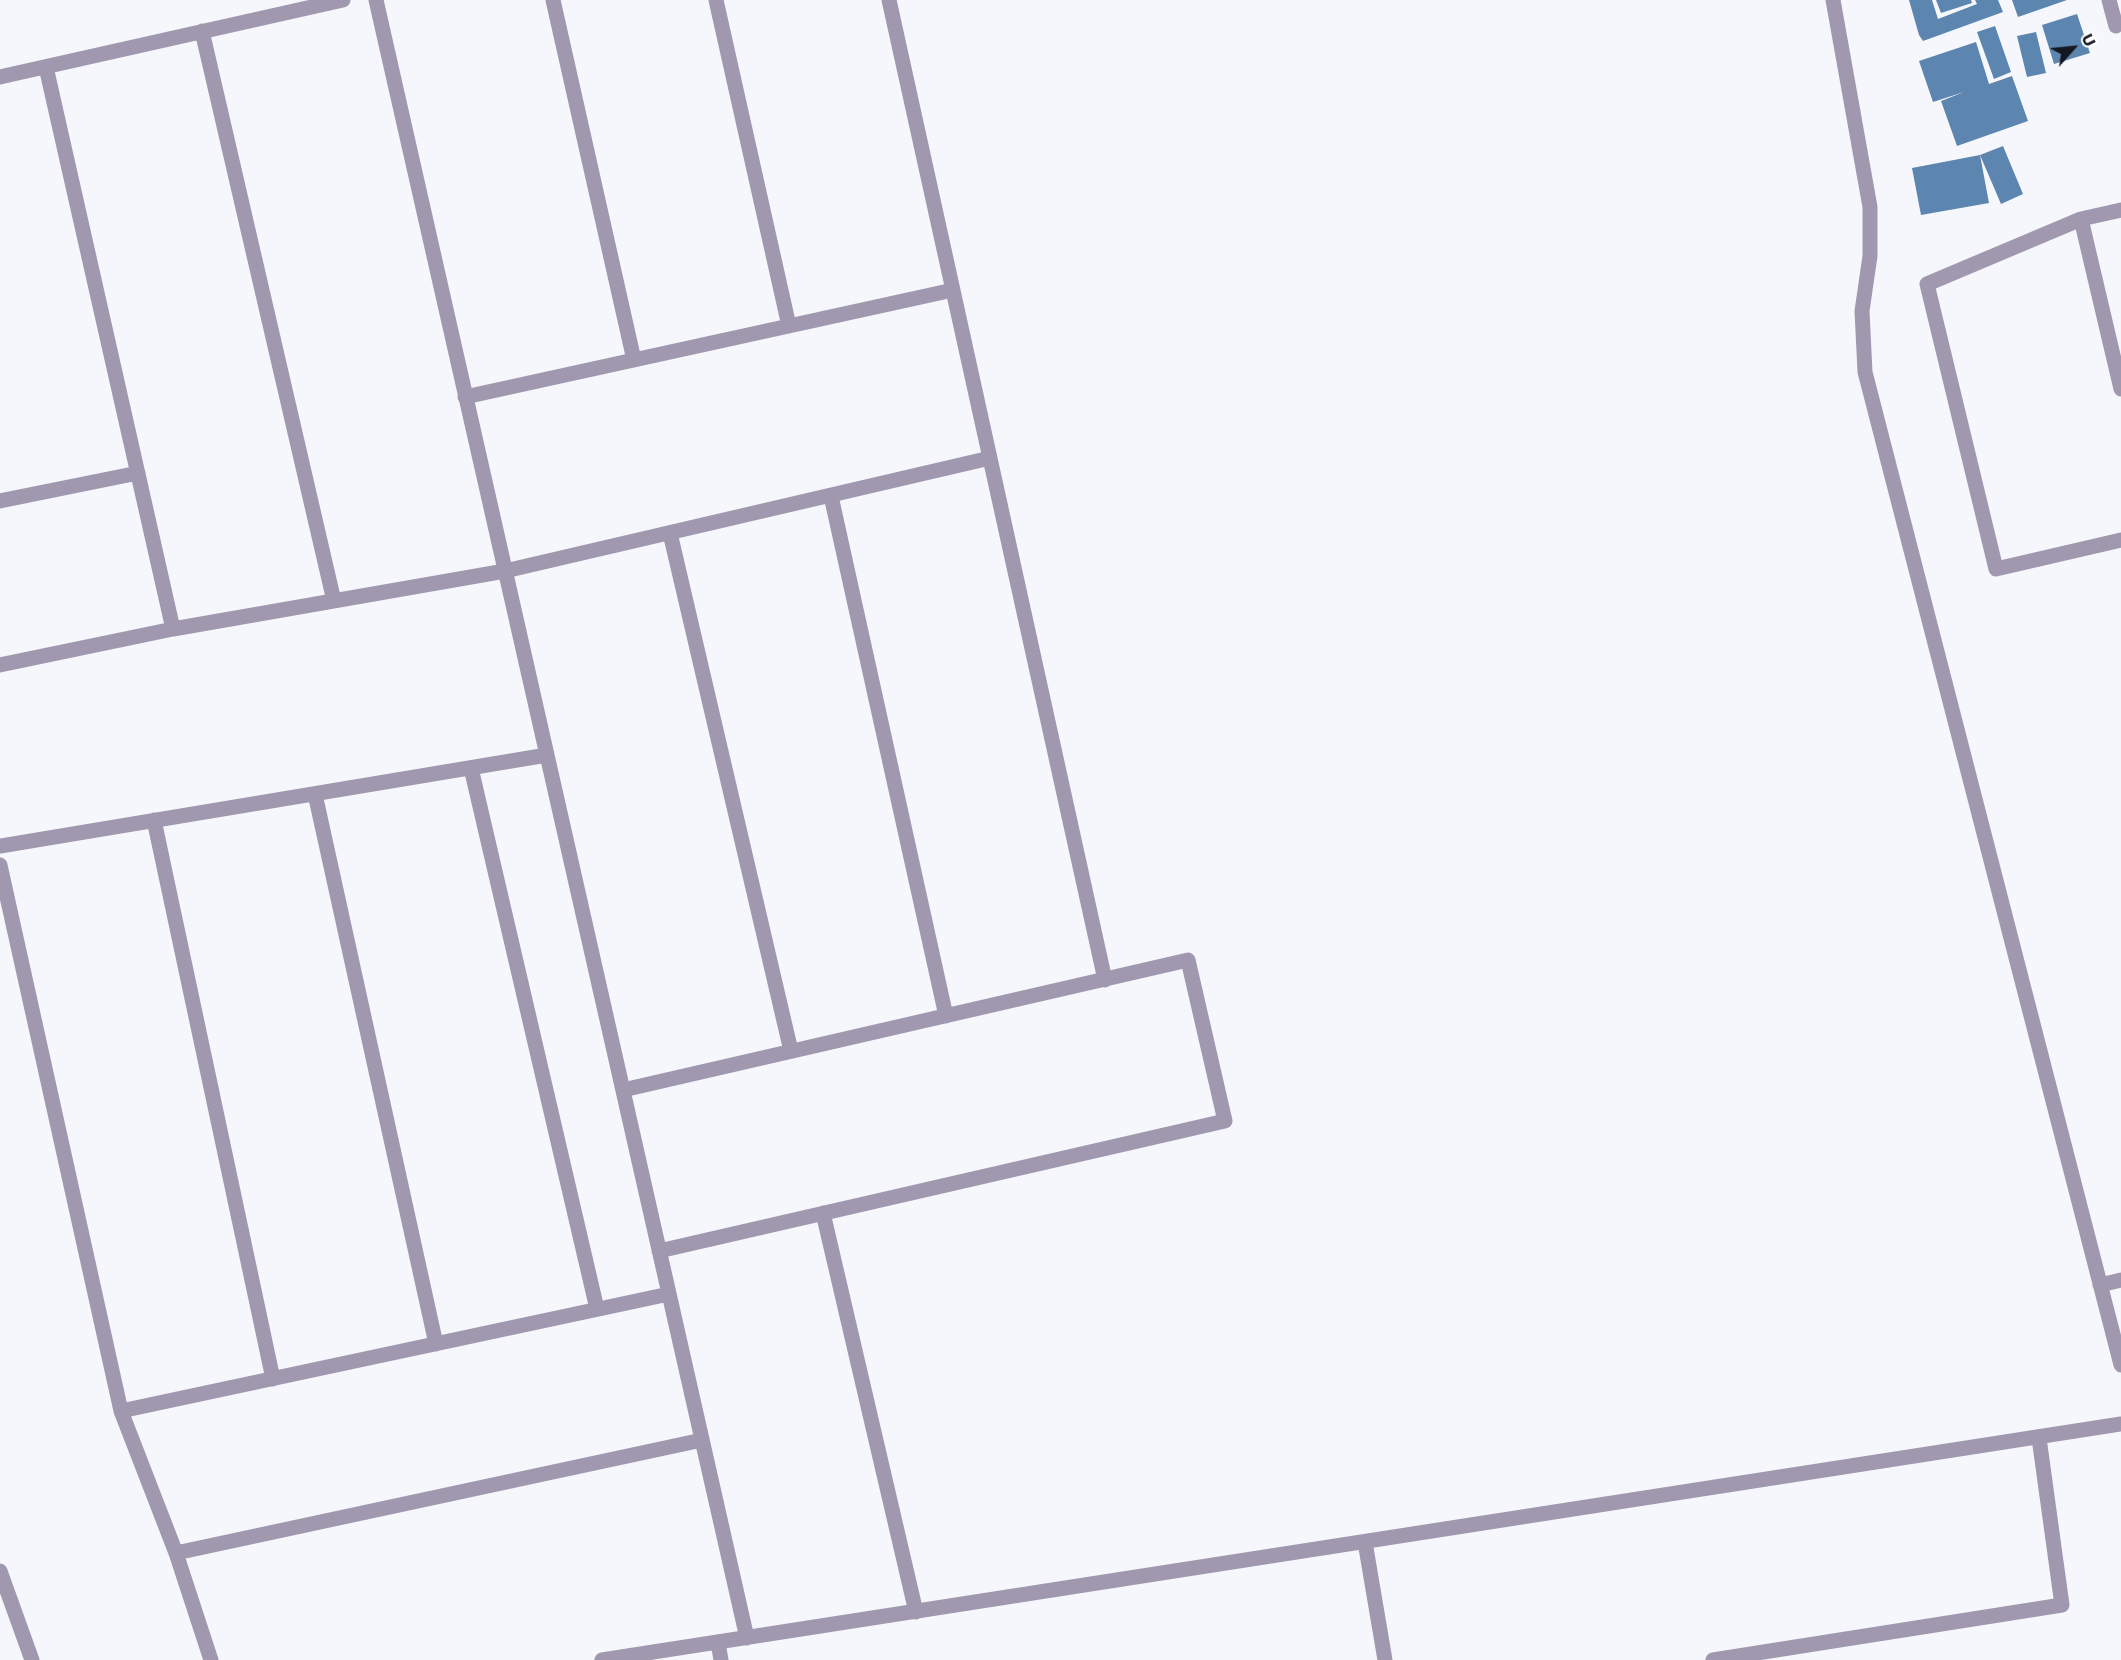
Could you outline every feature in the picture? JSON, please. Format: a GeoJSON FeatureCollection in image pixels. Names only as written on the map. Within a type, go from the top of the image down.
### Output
{"type":"FeatureCollection","features":[{"type":"Feature","properties":{"kind":"street"},"geometry":{"type":"LineString","coordinates":[[0,77],[344,0]]}},
{"type":"Feature","properties":{"kind":"street"},"geometry":{"type":"LineString","coordinates":[[376,0],[747,1638]]}},
{"type":"Feature","properties":{"kind":"street"},"geometry":{"type":"LineString","coordinates":[[553,0],[633,360]]}},
{"type":"Feature","properties":{"kind":"street"},"geometry":{"type":"LineString","coordinates":[[716,0],[789,326]]}},
{"type":"Feature","properties":{"kind":"street"},"geometry":{"type":"LineString","coordinates":[[889,0],[1105,980]]}},
{"type":"Feature","properties":{"kind":"street"},"geometry":{"type":"LineString","coordinates":[[1833,0],[1870,207],[1870,256],[1862,310],[1865,372],[2121,1365]]}},
{"type":"Feature","properties":{"kind":"street"},"geometry":{"type":"LineString","coordinates":[[2109,0],[2116,26]]}},
{"type":"Feature","properties":{"kind":"street"},"geometry":{"type":"LineString","coordinates":[[202,31],[334,601]]}},
{"type":"Feature","properties":{"kind":"street"},"geometry":{"type":"LineString","coordinates":[[46,67],[173,629]]}},
{"type":"Feature","properties":{"kind":"street"},"geometry":{"type":"LineString","coordinates":[[2121,210],[2081,219],[1926,284],[1996,569],[2121,540]]}},
{"type":"Feature","properties":{"kind":"street"},"geometry":{"type":"LineString","coordinates":[[2081,219],[2120,379]]}},
{"type":"Feature","properties":{"kind":"street"},"geometry":{"type":"LineString","coordinates":[[465,397],[953,290]]}},
{"type":"Feature","properties":{"kind":"street"},"geometry":{"type":"LineString","coordinates":[[0,665],[173,629],[505,571],[990,458]]}},
{"type":"Feature","properties":{"kind":"street"},"geometry":{"type":"LineString","coordinates":[[0,501],[138,473]]}},
{"type":"Feature","properties":{"kind":"street"},"geometry":{"type":"LineString","coordinates":[[831,496],[946,1016]]}},
{"type":"Feature","properties":{"kind":"street"},"geometry":{"type":"LineString","coordinates":[[670,533],[791,1051]]}},
{"type":"Feature","properties":{"kind":"street"},"geometry":{"type":"LineString","coordinates":[[0,846],[547,756]]}},
{"type":"Feature","properties":{"kind":"street"},"geometry":{"type":"LineString","coordinates":[[471,768],[597,1309]]}},
{"type":"Feature","properties":{"kind":"street"},"geometry":{"type":"LineString","coordinates":[[315,794],[436,1344]]}},
{"type":"Feature","properties":{"kind":"street"},"geometry":{"type":"LineString","coordinates":[[154,820],[273,1379]]}},
{"type":"Feature","properties":{"kind":"street"},"geometry":{"type":"LineString","coordinates":[[0,865],[122,1411],[176,1553],[211,1660]]}},
{"type":"Feature","properties":{"kind":"street"},"geometry":{"type":"LineString","coordinates":[[623,1090],[1188,960],[1225,1121],[659,1251]]}},
{"type":"Feature","properties":{"kind":"street"},"geometry":{"type":"LineString","coordinates":[[823,1213],[916,1612]]}},
{"type":"Feature","properties":{"kind":"street"},"geometry":{"type":"LineString","coordinates":[[2100,1285],[2121,1280]]}},
{"type":"Feature","properties":{"kind":"street"},"geometry":{"type":"LineString","coordinates":[[122,1411],[669,1294]]}},
{"type":"Feature","properties":{"kind":"street"},"geometry":{"type":"LineString","coordinates":[[602,1660],[2121,1424]]}},
{"type":"Feature","properties":{"kind":"street"},"geometry":{"type":"LineString","coordinates":[[1713,1660],[2062,1605],[2039,1438]]}},
{"type":"Feature","properties":{"kind":"street"},"geometry":{"type":"LineString","coordinates":[[176,1553],[702,1440]]}},
{"type":"Feature","properties":{"kind":"street"},"geometry":{"type":"LineString","coordinates":[[1365,1542],[1384,1660]]}},
{"type":"Feature","properties":{"kind":"street"},"geometry":{"type":"LineString","coordinates":[[0,1571],[32,1660]]}},
{"type":"Feature","properties":{"kind":"street"},"geometry":{"type":"LineString","coordinates":[[718,1642],[721,1660]]}},
{"type":"Feature","properties":{"kind":"building"},"geometry":{"type":"Polygon","coordinates":[[[1909,0],[1932,0],[1938,19],[1977,4],[1975,0],[1998,0],[2003,12],[1923,41],[1919,35],[1909,0]]]}},
{"type":"Feature","properties":{"kind":"building"},"geometry":{"type":"Polygon","coordinates":[[[1936,0],[1971,0],[1972,3],[1941,13],[1936,0]]]}},
{"type":"Feature","properties":{"kind":"building"},"geometry":{"type":"Polygon","coordinates":[[[2012,0],[2067,0],[2018,17],[2012,0]]]}},
{"type":"Feature","properties":{"kind":"building"},"geometry":{"type":"Polygon","coordinates":[[[2077,14],[2090,53],[2054,64],[2042,25],[2077,14]]]}},
{"type":"Feature","properties":{"kind":"building"},"geometry":{"type":"Polygon","coordinates":[[[1995,26],[2011,72],[1994,79],[1977,32],[1995,26]]]}},
{"type":"Feature","properties":{"kind":"building"},"geometry":{"type":"Polygon","coordinates":[[[2036,32],[2046,73],[2027,77],[2017,36],[2036,32]]]}},
{"type":"Feature","properties":{"kind":"building"},"geometry":{"type":"Polygon","coordinates":[[[1976,42],[1989,84],[2012,76],[2028,121],[1957,146],[1941,101],[1964,92],[1933,102],[1919,61],[1976,42]]]}},
{"type":"Feature","properties":{"kind":"building"},"geometry":{"type":"Polygon","coordinates":[[[2003,146],[2023,194],[2001,204],[1980,155],[2003,146]]]}},
{"type":"Feature","properties":{"kind":"building"},"geometry":{"type":"Polygon","coordinates":[[[1980,155],[1989,203],[1921,215],[1912,168],[1980,155]]]}}]}
